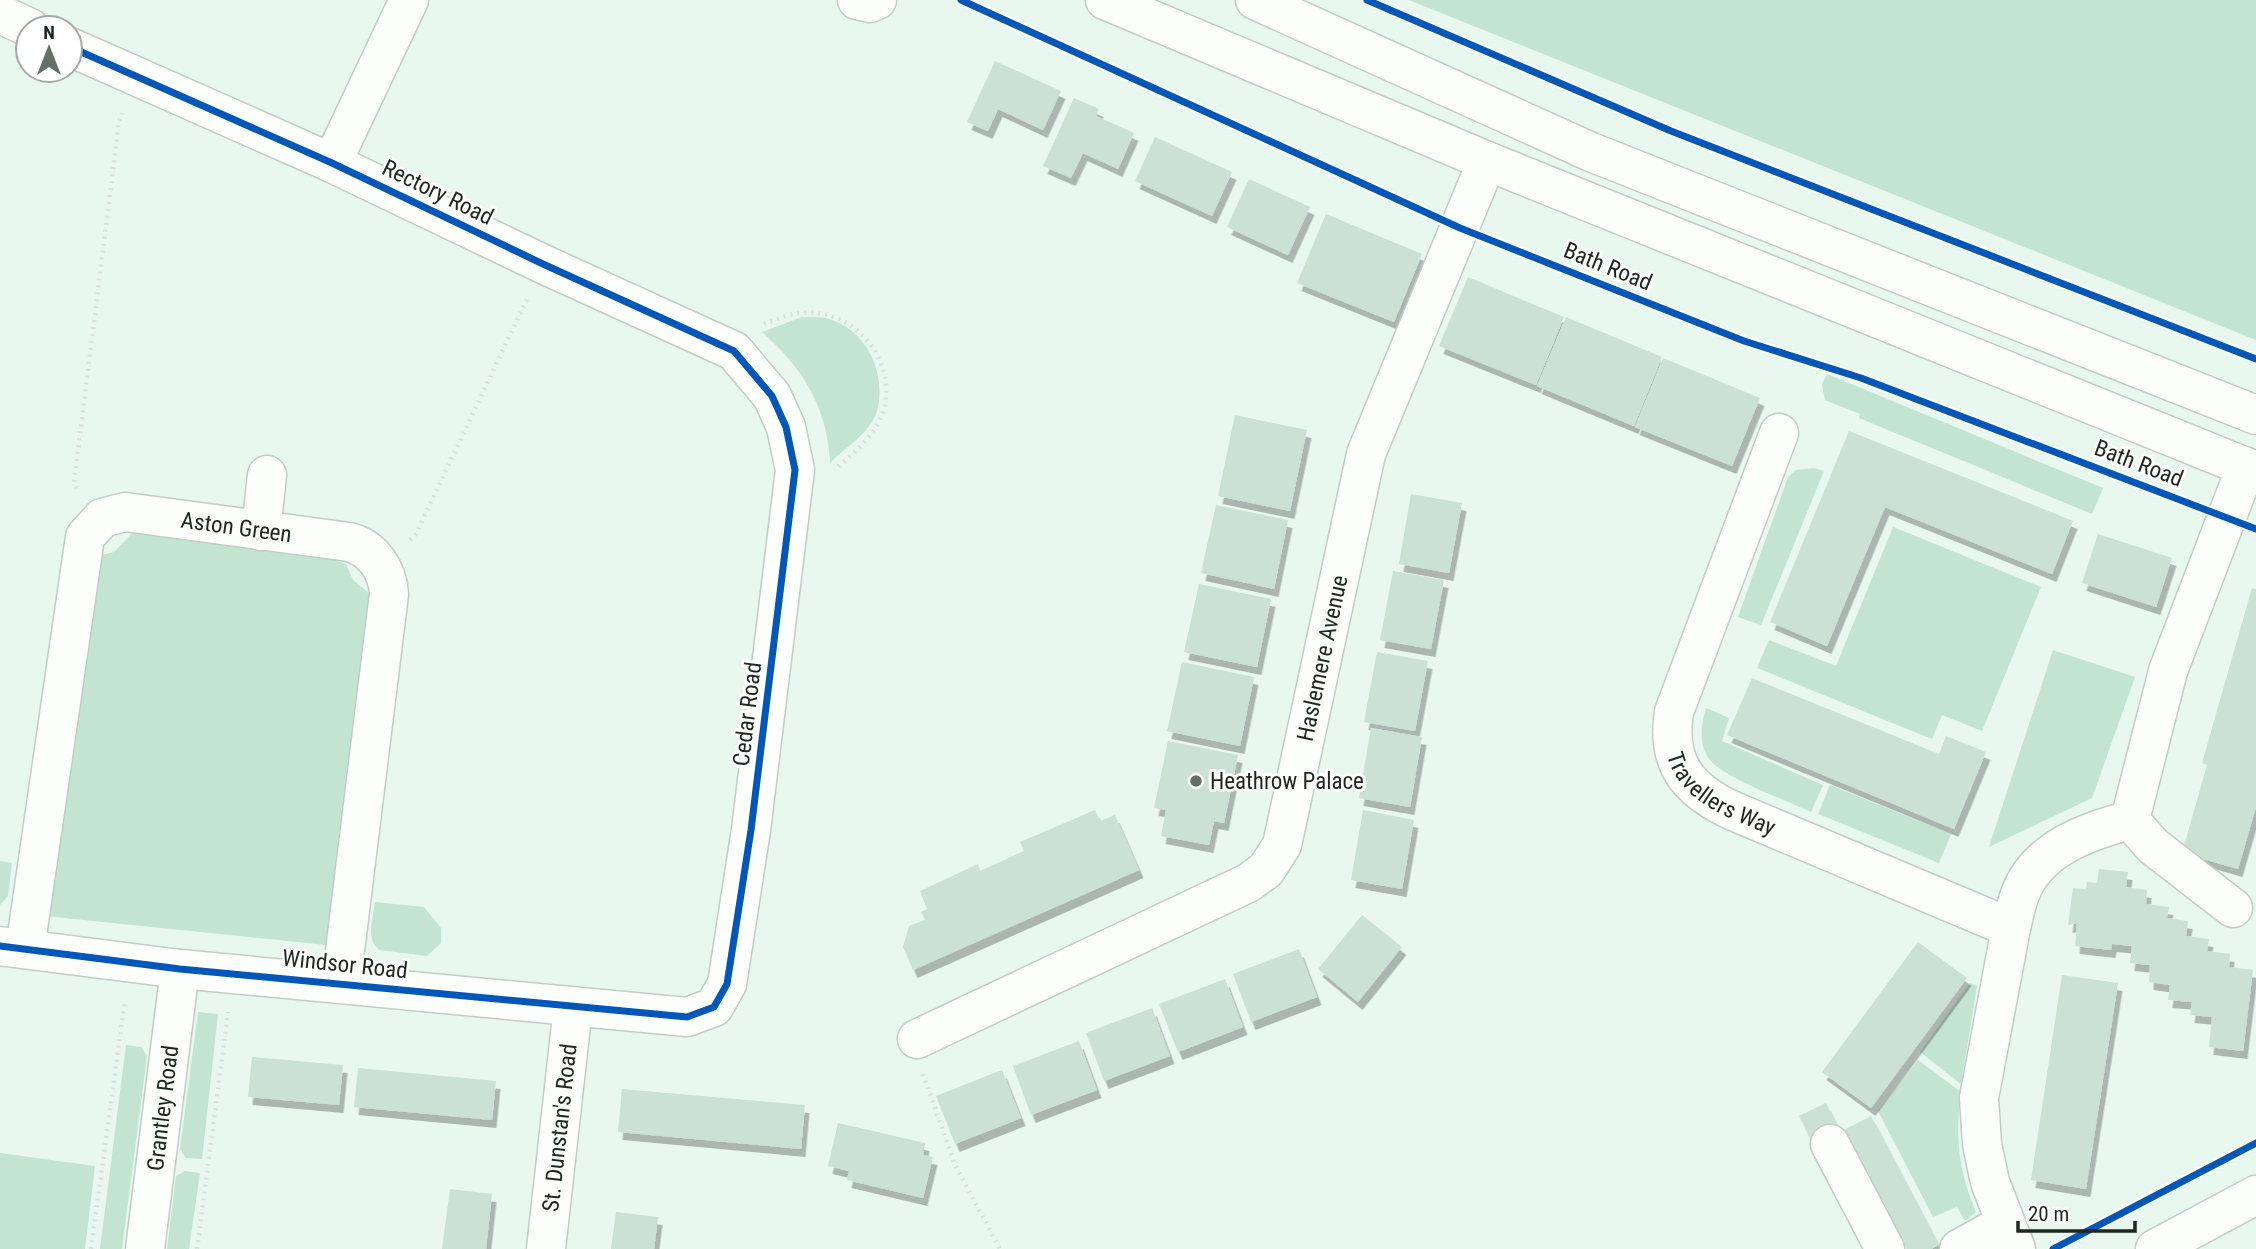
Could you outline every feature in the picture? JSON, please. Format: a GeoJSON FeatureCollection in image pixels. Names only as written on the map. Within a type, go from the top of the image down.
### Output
{"type":"FeatureCollection","features":[{"type":"Feature","properties":{"kind":"main road"},"geometry":{"type":"LineString","coordinates":[[332,163],[409,0]]}},
{"type":"Feature","properties":{"kind":"main road"},"geometry":{"type":"LineString","coordinates":[[858,0],[870,3],[877,0]]}},
{"type":"Feature","properties":{"kind":"main road","name":"Bath Road"},"geometry":{"type":"LineString","coordinates":[[1105,0],[1488,161],[2251,469]]}},
{"type":"Feature","properties":{"kind":"main road"},"geometry":{"type":"LineString","coordinates":[[1255,0],[1591,152],[2256,415]]}},
{"type":"Feature","properties":{"kind":"main road","name":"Rectory Road"},"geometry":{"type":"LineString","coordinates":[[84,54],[136,79],[332,163],[543,264],[734,351],[772,396]]}},
{"type":"Feature","properties":{"kind":"main road","name":"Haslemere Avenue"},"geometry":{"type":"LineString","coordinates":[[917,1039],[1248,883],[1266,870],[1282,845],[1366,454],[1488,161]]}},
{"type":"Feature","properties":{"kind":"main road","name":"Cedar Road"},"geometry":{"type":"LineString","coordinates":[[687,1017],[714,1007],[727,984],[753,816],[795,470],[786,427],[772,396]]}},
{"type":"Feature","properties":{"kind":"main road","name":"Travellers Way"},"geometry":{"type":"LineString","coordinates":[[1779,433],[1674,712],[1672,746],[1677,761],[1693,787],[1710,800],[2011,928]]}},
{"type":"Feature","properties":{"kind":"main road"},"geometry":{"type":"LineString","coordinates":[[2130,820],[2168,671],[2251,469]]}},
{"type":"Feature","properties":{"kind":"main road"},"geometry":{"type":"LineString","coordinates":[[261,531],[267,475]]}},
{"type":"Feature","properties":{"kind":"main road","name":"Aston Green"},"geometry":{"type":"LineString","coordinates":[[96,523],[109,514],[125,512],[358,544],[377,562]]}},
{"type":"Feature","properties":{"kind":"main road"},"geometry":{"type":"LineString","coordinates":[[12,948],[82,551],[85,537],[96,523]]}},
{"type":"Feature","properties":{"kind":"main road"},"geometry":{"type":"LineString","coordinates":[[341,983],[389,594],[386,577],[377,562]]}},
{"type":"Feature","properties":{"kind":"main road"},"geometry":{"type":"LineString","coordinates":[[1958,1249],[2010,1236],[1982,1144],[1979,1098],[2011,928],[2021,891],[2042,862],[2061,847],[2090,831],[2130,820]]}},
{"type":"Feature","properties":{"kind":"main road"},"geometry":{"type":"LineString","coordinates":[[2130,820],[2153,846],[2233,908]]}},
{"type":"Feature","properties":{"kind":"main road","name":"Windsor Road"},"geometry":{"type":"LineString","coordinates":[[12,948],[180,969],[687,1017]]}},
{"type":"Feature","properties":{"kind":"main road","name":"Grantley Road"},"geometry":{"type":"LineString","coordinates":[[145,1249],[180,969]]}},
{"type":"Feature","properties":{"kind":"main road","name":"St. Dunstan's Road"},"geometry":{"type":"LineString","coordinates":[[546,1249],[573,1007]]}},
{"type":"Feature","properties":{"kind":"main road"},"geometry":{"type":"LineString","coordinates":[[1830,1144],[1885,1249]]}},
{"type":"Feature","properties":{"kind":"main road"},"geometry":{"type":"LineString","coordinates":[[2155,1249],[2256,1195]]}},
{"type":"Feature","properties":{"kind":"path"},"geometry":{"type":"LineString","coordinates":[[96,523],[74,483],[118,122],[136,79]]}},
{"type":"Feature","properties":{"kind":"path"},"geometry":{"type":"LineString","coordinates":[[377,562],[416,534],[543,264]]}},
{"type":"Feature","properties":{"kind":"path"},"geometry":{"type":"LineString","coordinates":[[734,351],[760,325],[800,313],[830,314],[861,332],[877,351],[887,383],[883,413],[866,440],[835,470],[795,470]]}},
{"type":"Feature","properties":{"kind":"path"},"geometry":{"type":"LineString","coordinates":[[92,1249],[130,963]]}},
{"type":"Feature","properties":{"kind":"path"},"geometry":{"type":"LineString","coordinates":[[197,1249],[233,973]]}},
{"type":"Feature","properties":{"kind":"path"},"geometry":{"type":"LineString","coordinates":[[917,1039],[925,1081],[944,1139],[1000,1249]]}},
{"type":"Feature","properties":{"kind":"green space"},"geometry":{"type":"Polygon","coordinates":[[[1409,0],[2256,0],[2256,340],[1409,0]]]}},
{"type":"Feature","properties":{"kind":"green space"},"geometry":{"type":"Polygon","coordinates":[[[802,317],[829,319],[854,333],[871,355],[879,383],[874,419],[863,433],[830,463],[824,424],[810,390],[801,374],[762,332],[802,317]]]}},
{"type":"Feature","properties":{"kind":"green space"},"geometry":{"type":"Polygon","coordinates":[[[1827,374],[2103,488],[2092,514],[1859,418],[1860,414],[1825,400],[1822,384],[1827,374]]]}},
{"type":"Feature","properties":{"kind":"green space"},"geometry":{"type":"Polygon","coordinates":[[[1814,468],[1824,471],[1761,625],[1738,617],[1788,477],[1796,470],[1814,468]]]}},
{"type":"Feature","properties":{"kind":"green space"},"geometry":{"type":"Polygon","coordinates":[[[1893,527],[2041,587],[1982,731],[1942,715],[1932,739],[1757,668],[1769,640],[1836,666],[1893,527]]]}},
{"type":"Feature","properties":{"kind":"green space"},"geometry":{"type":"Polygon","coordinates":[[[135,530],[324,556],[346,564],[353,580],[370,594],[329,941],[326,945],[45,916],[98,556],[114,552],[135,530]]]}},
{"type":"Feature","properties":{"kind":"green space"},"geometry":{"type":"Polygon","coordinates":[[[2053,650],[2135,677],[2092,798],[1989,847],[2053,650]]]}},
{"type":"Feature","properties":{"kind":"green space"},"geometry":{"type":"Polygon","coordinates":[[[1706,708],[1729,718],[1722,741],[1823,785],[1811,812],[1717,767],[1706,754],[1702,741],[1706,708]]]}},
{"type":"Feature","properties":{"kind":"green space"},"geometry":{"type":"Polygon","coordinates":[[[1830,785],[1951,834],[1939,863],[1818,814],[1830,785]]]}},
{"type":"Feature","properties":{"kind":"green space"},"geometry":{"type":"Polygon","coordinates":[[[0,861],[12,863],[8,896],[0,905],[0,861]]]}},
{"type":"Feature","properties":{"kind":"green space"},"geometry":{"type":"Polygon","coordinates":[[[375,902],[424,907],[441,928],[441,943],[427,956],[380,950],[375,946],[371,935],[375,902]]]}},
{"type":"Feature","properties":{"kind":"green space"},"geometry":{"type":"Polygon","coordinates":[[[1970,983],[1977,986],[1961,1084],[1920,1052],[1970,983]]]}},
{"type":"Feature","properties":{"kind":"green space"},"geometry":{"type":"Polygon","coordinates":[[[198,1012],[218,1014],[202,1159],[186,1158],[180,1149],[198,1012]]]}},
{"type":"Feature","properties":{"kind":"green space"},"geometry":{"type":"Polygon","coordinates":[[[126,1045],[141,1047],[147,1056],[122,1249],[100,1249],[126,1045]]]}},
{"type":"Feature","properties":{"kind":"green space"},"geometry":{"type":"Polygon","coordinates":[[[1918,1060],[1961,1092],[1958,1139],[1965,1182],[1976,1212],[1965,1221],[1957,1207],[1933,1217],[1878,1111],[1918,1060]]]}},
{"type":"Feature","properties":{"kind":"green space"},"geometry":{"type":"Polygon","coordinates":[[[0,1153],[95,1166],[85,1249],[0,1249],[0,1153]]]}},
{"type":"Feature","properties":{"kind":"green space"},"geometry":{"type":"Polygon","coordinates":[[[185,1171],[200,1173],[189,1249],[167,1249],[176,1176],[185,1171]]]}},
{"type":"Feature","properties":{"kind":"building"},"geometry":{"type":"Polygon","coordinates":[[[995,61],[1061,91],[1043,130],[998,109],[988,131],[967,122],[995,61]]]}},
{"type":"Feature","properties":{"kind":"building"},"geometry":{"type":"Polygon","coordinates":[[[1074,98],[1099,109],[1096,116],[1134,133],[1118,169],[1083,153],[1071,178],[1043,166],[1074,98]]]}},
{"type":"Feature","properties":{"kind":"building"},"geometry":{"type":"Polygon","coordinates":[[[1155,137],[1232,172],[1212,216],[1135,181],[1155,137]]]}},
{"type":"Feature","properties":{"kind":"building"},"geometry":{"type":"Polygon","coordinates":[[[1249,179],[1310,207],[1288,255],[1227,227],[1249,179]]]}},
{"type":"Feature","properties":{"kind":"building"},"geometry":{"type":"Polygon","coordinates":[[[1326,214],[1422,254],[1394,322],[1297,283],[1326,214]]]}},
{"type":"Feature","properties":{"kind":"building"},"geometry":{"type":"Polygon","coordinates":[[[1468,277],[1564,317],[1536,385],[1439,346],[1468,277]]]}},
{"type":"Feature","properties":{"kind":"building"},"geometry":{"type":"Polygon","coordinates":[[[1566,317],[1662,357],[1634,426],[1537,386],[1566,317]]]}},
{"type":"Feature","properties":{"kind":"building"},"geometry":{"type":"Polygon","coordinates":[[[1663,358],[1760,398],[1732,466],[1635,427],[1663,358]]]}},
{"type":"Feature","properties":{"kind":"building"},"geometry":{"type":"Polygon","coordinates":[[[1235,415],[1307,430],[1290,511],[1218,496],[1235,415]]]}},
{"type":"Feature","properties":{"kind":"building"},"geometry":{"type":"Polygon","coordinates":[[[1849,431],[2073,521],[2052,574],[1885,507],[1827,646],[1770,622],[1849,431]]]}},
{"type":"Feature","properties":{"kind":"building"},"geometry":{"type":"Polygon","coordinates":[[[1411,494],[1462,503],[1449,573],[1399,564],[1411,494]]]}},
{"type":"Feature","properties":{"kind":"building"},"geometry":{"type":"Polygon","coordinates":[[[1216,505],[1288,520],[1274,589],[1201,573],[1216,505]]]}},
{"type":"Feature","properties":{"kind":"building"},"geometry":{"type":"Polygon","coordinates":[[[2098,534],[2172,558],[2156,607],[2082,583],[2098,534]]]}},
{"type":"Feature","properties":{"kind":"building"},"geometry":{"type":"Polygon","coordinates":[[[1393,571],[1444,580],[1431,649],[1380,640],[1393,571]]]}},
{"type":"Feature","properties":{"kind":"building"},"geometry":{"type":"Polygon","coordinates":[[[1199,584],[1271,599],[1257,667],[1184,652],[1199,584]]]}},
{"type":"Feature","properties":{"kind":"building"},"geometry":{"type":"Polygon","coordinates":[[[2252,588],[2256,589],[2256,807],[2238,869],[2182,853],[2207,765],[2202,763],[2252,588]]]}},
{"type":"Feature","properties":{"kind":"building"},"geometry":{"type":"Polygon","coordinates":[[[1377,652],[1428,661],[1415,731],[1364,722],[1377,652]]]}},
{"type":"Feature","properties":{"kind":"building"},"geometry":{"type":"Polygon","coordinates":[[[1182,662],[1254,677],[1240,746],[1167,731],[1182,662]]]}},
{"type":"Feature","properties":{"kind":"building"},"geometry":{"type":"Polygon","coordinates":[[[1752,678],[1939,754],[1946,736],[1986,752],[1954,829],[1727,735],[1752,678]]]}},
{"type":"Feature","properties":{"kind":"building"},"geometry":{"type":"Polygon","coordinates":[[[1371,728],[1422,737],[1410,807],[1359,798],[1371,728]]]}},
{"type":"Feature","properties":{"kind":"building","name":"Heathrow Palace"},"geometry":{"type":"Polygon","coordinates":[[[1168,741],[1238,755],[1224,823],[1214,821],[1209,845],[1161,836],[1166,810],[1154,808],[1168,741]]]}},
{"type":"Feature","properties":{"kind":"building"},"geometry":{"type":"Polygon","coordinates":[[[1095,810],[1100,821],[1115,815],[1139,870],[913,970],[903,947],[909,926],[925,920],[921,912],[927,909],[920,891],[978,864],[980,871],[1024,851],[1020,842],[1095,810]]]}},
{"type":"Feature","properties":{"kind":"building"},"geometry":{"type":"Polygon","coordinates":[[[1363,810],[1414,820],[1402,889],[1351,880],[1363,810]]]}},
{"type":"Feature","properties":{"kind":"building"},"geometry":{"type":"Polygon","coordinates":[[[2099,869],[2128,872],[2126,887],[2147,890],[2146,904],[2169,907],[2167,918],[2188,921],[2186,936],[2209,939],[2207,951],[2230,954],[2229,967],[2253,970],[2243,1051],[2209,1047],[2212,1017],[2190,1015],[2192,1002],[2168,1000],[2170,985],[2149,982],[2150,965],[2130,963],[2132,946],[2112,944],[2111,950],[2075,946],[2077,923],[2068,925],[2073,888],[2086,889],[2087,882],[2097,883],[2099,869]]]}},
{"type":"Feature","properties":{"kind":"building"},"geometry":{"type":"Polygon","coordinates":[[[1362,915],[1402,947],[1358,1002],[1318,969],[1362,915]]]}},
{"type":"Feature","properties":{"kind":"building"},"geometry":{"type":"Polygon","coordinates":[[[1918,942],[1967,978],[1871,1108],[1822,1072],[1918,942]]]}},
{"type":"Feature","properties":{"kind":"building"},"geometry":{"type":"Polygon","coordinates":[[[1299,949],[1317,997],[1251,1022],[1233,974],[1299,949]]]}},
{"type":"Feature","properties":{"kind":"building"},"geometry":{"type":"Polygon","coordinates":[[[2062,975],[2118,983],[2086,1189],[2031,1180],[2062,975]]]}},
{"type":"Feature","properties":{"kind":"building"},"geometry":{"type":"Polygon","coordinates":[[[1225,979],[1243,1027],[1178,1052],[1159,1004],[1225,979]]]}},
{"type":"Feature","properties":{"kind":"building"},"geometry":{"type":"Polygon","coordinates":[[[1152,1008],[1170,1056],[1104,1081],[1086,1033],[1152,1008]]]}},
{"type":"Feature","properties":{"kind":"building"},"geometry":{"type":"Polygon","coordinates":[[[1079,1041],[1097,1090],[1031,1115],[1013,1066],[1079,1041]]]}},
{"type":"Feature","properties":{"kind":"building"},"geometry":{"type":"Polygon","coordinates":[[[252,1057],[343,1065],[339,1105],[248,1097],[252,1057]]]}},
{"type":"Feature","properties":{"kind":"building"},"geometry":{"type":"Polygon","coordinates":[[[358,1068],[496,1081],[492,1120],[354,1107],[358,1068]]]}},
{"type":"Feature","properties":{"kind":"building"},"geometry":{"type":"Polygon","coordinates":[[[1002,1070],[1021,1118],[955,1144],[936,1096],[1002,1070]]]}},
{"type":"Feature","properties":{"kind":"building"},"geometry":{"type":"Polygon","coordinates":[[[622,1089],[805,1105],[801,1149],[618,1132],[622,1089]]]}},
{"type":"Feature","properties":{"kind":"building"},"geometry":{"type":"Polygon","coordinates":[[[1826,1103],[1840,1131],[1813,1144],[1799,1116],[1826,1103]]]}},
{"type":"Feature","properties":{"kind":"building"},"geometry":{"type":"Polygon","coordinates":[[[1871,1116],[1939,1245],[1931,1249],[1907,1249],[1844,1130],[1871,1116]]]}},
{"type":"Feature","properties":{"kind":"building"},"geometry":{"type":"Polygon","coordinates":[[[838,1123],[925,1143],[923,1155],[933,1157],[923,1198],[847,1180],[849,1171],[828,1166],[838,1123]]]}},
{"type":"Feature","properties":{"kind":"building"},"geometry":{"type":"Polygon","coordinates":[[[450,1189],[492,1194],[486,1249],[442,1249],[450,1189]]]}},
{"type":"Feature","properties":{"kind":"building"},"geometry":{"type":"Polygon","coordinates":[[[616,1212],[658,1217],[654,1249],[611,1249],[616,1212]]]}},
{"type":"Feature","properties":{"kind":"cycle path"},"geometry":{"type":"LineString","coordinates":[[961,0],[1460,228],[1744,341],[1861,378],[2256,529]]}},
{"type":"Feature","properties":{"kind":"cycle path"},"geometry":{"type":"LineString","coordinates":[[1367,0],[1671,131],[2256,359]]}},
{"type":"Feature","properties":{"kind":"cycle path"},"geometry":{"type":"LineString","coordinates":[[0,946],[180,969],[687,1017],[714,1007],[727,984],[751,830],[795,470],[786,427],[772,396],[734,351],[543,264],[332,163],[84,53]]}},
{"type":"Feature","properties":{"kind":"cycle path"},"geometry":{"type":"LineString","coordinates":[[2053,1249],[2256,1143]]}},
{"type":"Feature","properties":{"kind":"place","name":"Heathrow Palace"},"geometry":{"type":"Point","coordinates":[1196,781]}}]}
